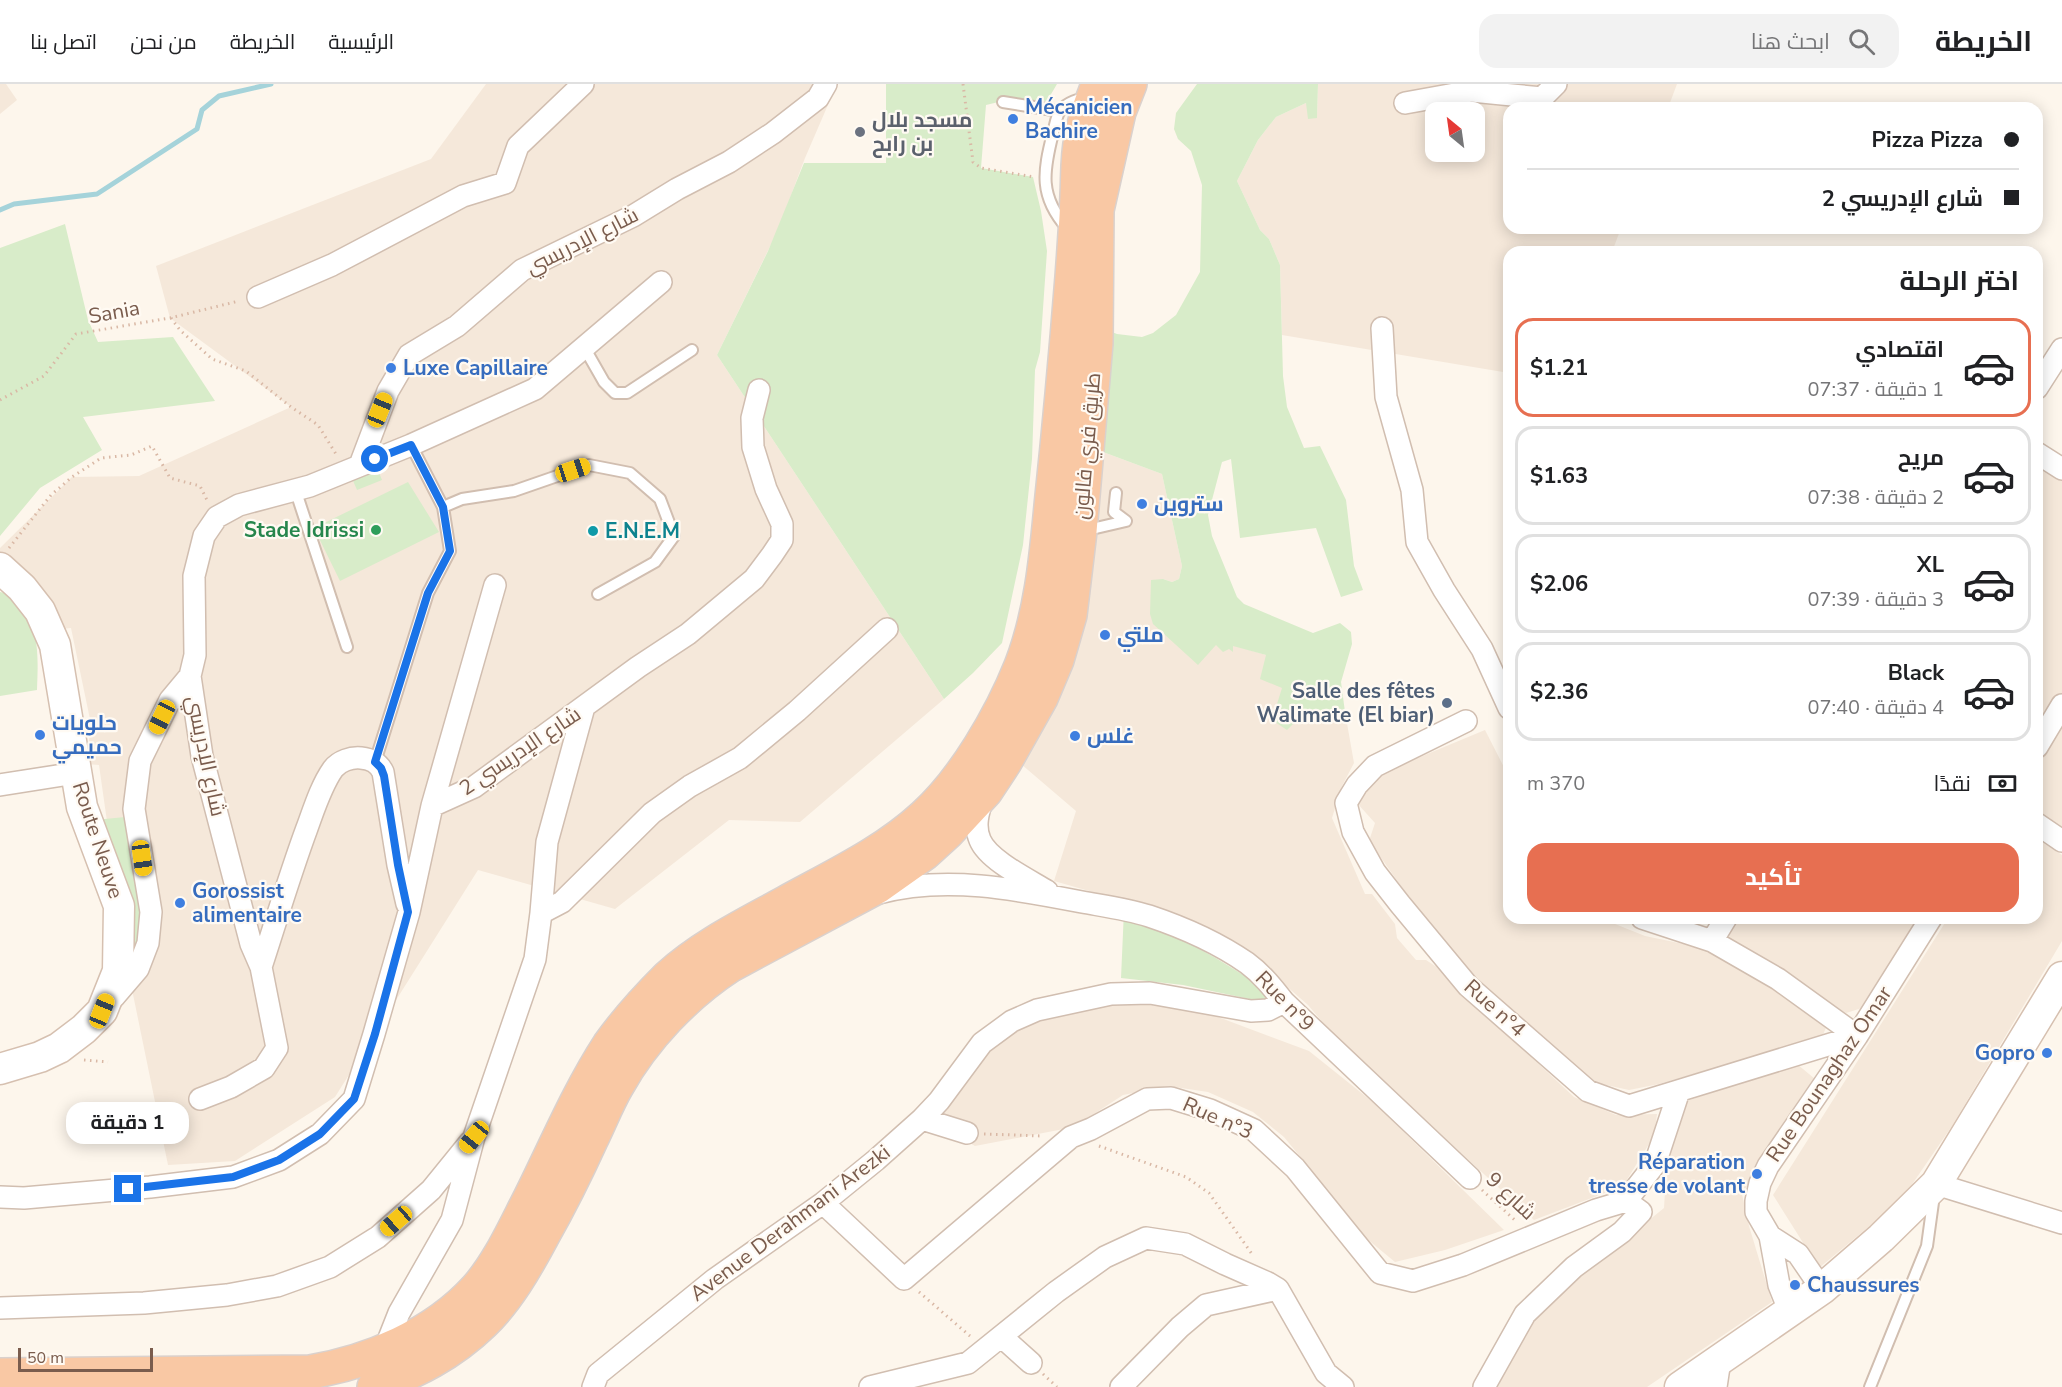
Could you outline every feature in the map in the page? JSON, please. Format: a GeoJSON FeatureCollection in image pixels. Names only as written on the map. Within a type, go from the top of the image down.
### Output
{"type":"FeatureCollection","features":[{"type":"Feature","properties":{"kind":"highway","name":"طريق فري فالون"},"geometry":{"type":"LineString","coordinates":[[374,1387],[411,1374],[450,1350],[484,1322],[502,1301],[532,1256],[560,1205],[621,1080],[648,1041],[690,996],[708,980],[731,965],[877,887],[918,858],[947,833],[986,791],[1005,762],[1041,698],[1057,660],[1070,615],[1080,531],[1096,343],[1097,210],[1119,112],[1130,84]]}},
{"type":"Feature","properties":{"kind":"highway"},"geometry":{"type":"LineString","coordinates":[[0,1375],[310,1372],[335,1368],[384,1351],[440,1320],[461,1304],[487,1275],[507,1241],[596,1067],[626,1022],[668,977],[691,958],[723,938],[839,874],[910,828],[950,789],[967,765],[1006,697],[1020,667],[1039,608],[1045,572],[1056,460],[1077,198],[1077,160],[1086,117],[1096,90]]}},
{"type":"Feature","properties":{"kind":"main road","name":"Route Neuve"},"geometry":{"type":"LineString","coordinates":[[0,1069],[40,1057],[59,1048],[84,1029],[102,1011],[118,971],[119,906],[82,807],[55,645],[40,611],[4,559]]}},
{"type":"Feature","properties":{"kind":"main road"},"geometry":{"type":"LineString","coordinates":[[1680,1387],[1718,1373],[1789,1310],[1822,1289],[1881,1238],[1936,1184],[2062,977]]}},
{"type":"Feature","properties":{"kind":"street"},"geometry":{"type":"LineString","coordinates":[[258,297],[332,265],[463,196],[505,183],[518,146],[583,84]]}},
{"type":"Feature","properties":{"kind":"street","name":"شارع الإدريسي"},"geometry":{"type":"LineString","coordinates":[[353,468],[388,391],[409,355],[457,326],[522,270],[633,216],[677,189],[729,162],[773,133],[818,98],[826,84]]}},
{"type":"Feature","properties":{"kind":"street"},"geometry":{"type":"LineString","coordinates":[[1405,103],[1472,91],[1542,98],[1556,84]]}},
{"type":"Feature","properties":{"kind":"street"},"geometry":{"type":"LineString","coordinates":[[217,517],[239,505],[310,486],[411,445],[535,389],[661,282]]}},
{"type":"Feature","properties":{"kind":"street"},"geometry":{"type":"LineString","coordinates":[[1382,328],[1386,397],[1412,490],[1418,542],[1444,590],[1482,649],[1503,695]]}},
{"type":"Feature","properties":{"kind":"street"},"geometry":{"type":"LineString","coordinates":[[2043,379],[2062,349]]}},
{"type":"Feature","properties":{"kind":"street","name":"شارع الإدريسي 2"},"geometry":{"type":"LineString","coordinates":[[432,806],[474,787],[638,667],[688,634],[754,579],[782,540],[782,524],[766,489],[753,447],[752,418],[759,390]]}},
{"type":"Feature","properties":{"kind":"street"},"geometry":{"type":"LineString","coordinates":[[2043,457],[2062,469]]}},
{"type":"Feature","properties":{"kind":"street","name":"شارع الإدريسي"},"geometry":{"type":"LineString","coordinates":[[200,1099],[231,1087],[264,1068],[277,1048],[261,967],[251,944],[202,756],[190,676],[195,655],[194,576],[204,536],[217,517]]}},
{"type":"Feature","properties":{"kind":"street"},"geometry":{"type":"LineString","coordinates":[[0,1197],[24,1198],[150,1188],[233,1177],[279,1160],[320,1134],[354,1099],[375,1034],[408,912],[432,806],[495,585]]}},
{"type":"Feature","properties":{"kind":"street"},"geometry":{"type":"LineString","coordinates":[[541,913],[562,902],[652,813],[690,786],[740,758],[757,745],[887,629]]}},
{"type":"Feature","properties":{"kind":"street"},"geometry":{"type":"LineString","coordinates":[[102,1011],[138,969],[148,943],[151,912],[134,809],[140,761],[170,700],[190,676]]}},
{"type":"Feature","properties":{"kind":"street"},"geometry":{"type":"LineString","coordinates":[[2043,737],[2062,705]]}},
{"type":"Feature","properties":{"kind":"street"},"geometry":{"type":"LineString","coordinates":[[384,1351],[399,1313],[452,1220],[474,1137],[535,959],[547,842],[584,707]]}},
{"type":"Feature","properties":{"kind":"street","name":"Rue n°4"},"geometry":{"type":"LineString","coordinates":[[1466,721],[1375,766],[1357,785],[1346,803],[1353,832],[1375,872],[1468,986],[1588,1091],[1629,1106],[1857,1036]]}},
{"type":"Feature","properties":{"kind":"street","name":"شارع الإدريسي"},"geometry":{"type":"LineString","coordinates":[[261,967],[316,802],[333,768],[353,758],[375,762]]}},
{"type":"Feature","properties":{"kind":"street"},"geometry":{"type":"LineString","coordinates":[[375,762],[381,768],[384,776],[408,912]]}},
{"type":"Feature","properties":{"kind":"street"},"geometry":{"type":"LineString","coordinates":[[0,785],[76,773]]}},
{"type":"Feature","properties":{"kind":"street"},"geometry":{"type":"LineString","coordinates":[[986,791],[976,825],[985,849],[1009,867],[1058,897]]}},
{"type":"Feature","properties":{"kind":"street"},"geometry":{"type":"LineString","coordinates":[[2043,828],[2062,841]]}},
{"type":"Feature","properties":{"kind":"street","name":"Rue n°9"},"geometry":{"type":"LineString","coordinates":[[852,900],[928,884],[999,889],[1058,897],[1148,916],[1191,933],[1248,963],[1272,985],[1284,1002],[1470,1178]]}},
{"type":"Feature","properties":{"kind":"street"},"geometry":{"type":"LineString","coordinates":[[1660,924],[1712,941],[1778,979],[1857,1036]]}},
{"type":"Feature","properties":{"kind":"street"},"geometry":{"type":"LineString","coordinates":[[1712,941],[1722,924]]}},
{"type":"Feature","properties":{"kind":"street","name":"Rue Bounaghaz Omar"},"geometry":{"type":"LineString","coordinates":[[1770,1236],[1756,1212],[1760,1183],[1768,1166],[1857,1036],[1927,924]]}},
{"type":"Feature","properties":{"kind":"street","name":"Avenue Derahmani Arezki"},"geometry":{"type":"LineString","coordinates":[[593,1387],[598,1374],[715,1279],[823,1203],[876,1160],[939,1101],[982,1043],[1012,1021],[1037,1010],[1111,994],[1140,993],[1173,996],[1251,1011],[1268,1010],[1284,1002]]}},
{"type":"Feature","properties":{"kind":"street"},"geometry":{"type":"LineString","coordinates":[[1484,1387],[1525,1314],[1574,1267],[1622,1232],[1641,1212],[1626,1201],[1655,1164],[1679,1091]]}},
{"type":"Feature","properties":{"kind":"street","name":"Rue n°3"},"geometry":{"type":"LineString","coordinates":[[903,1279],[1071,1137],[1147,1099],[1172,1098],[1210,1110],[1254,1130],[1295,1168],[1380,1273],[1413,1281],[1463,1265],[1596,1210],[1626,1201]]}},
{"type":"Feature","properties":{"kind":"street"},"geometry":{"type":"LineString","coordinates":[[922,1119],[967,1133]]}},
{"type":"Feature","properties":{"kind":"street"},"geometry":{"type":"LineString","coordinates":[[0,1308],[144,1303],[227,1295],[278,1286],[330,1268],[378,1237],[431,1190],[474,1137]]}},
{"type":"Feature","properties":{"kind":"street"},"geometry":{"type":"LineString","coordinates":[[1936,1184],[2062,1223]]}},
{"type":"Feature","properties":{"kind":"street"},"geometry":{"type":"LineString","coordinates":[[823,1203],[903,1279]]}},
{"type":"Feature","properties":{"kind":"street"},"geometry":{"type":"LineString","coordinates":[[1770,1236],[1797,1254],[1822,1289]]}},
{"type":"Feature","properties":{"kind":"street"},"geometry":{"type":"LineString","coordinates":[[1770,1236],[1779,1285],[1789,1310]]}},
{"type":"Feature","properties":{"kind":"street"},"geometry":{"type":"LineString","coordinates":[[935,1387],[994,1344],[1056,1292],[1105,1257],[1146,1238],[1185,1244],[1278,1289],[1326,1373],[1343,1387]]}},
{"type":"Feature","properties":{"kind":"street"},"geometry":{"type":"LineString","coordinates":[[1121,1387],[1180,1327],[1206,1305],[1278,1289]]}},
{"type":"Feature","properties":{"kind":"street"},"geometry":{"type":"LineString","coordinates":[[994,1344],[1031,1363]]}},
{"type":"Feature","properties":{"kind":"street"},"geometry":{"type":"LineString","coordinates":[[870,1387],[968,1364]]}},
{"type":"Feature","properties":{"kind":"lane"},"geometry":{"type":"LineString","coordinates":[[1074,236],[1051,206],[1044,178],[1046,163],[1059,111],[1074,100],[1096,90]]}},
{"type":"Feature","properties":{"kind":"lane"},"geometry":{"type":"LineString","coordinates":[[1003,102],[1059,111]]}},
{"type":"Feature","properties":{"kind":"lane"},"geometry":{"type":"LineString","coordinates":[[584,347],[604,382],[615,393],[627,393],[692,350]]}},
{"type":"Feature","properties":{"kind":"lane"},"geometry":{"type":"LineString","coordinates":[[375,762],[428,593],[450,551],[443,507],[411,445]]}},
{"type":"Feature","properties":{"kind":"lane"},"geometry":{"type":"LineString","coordinates":[[443,507],[462,499],[514,491],[589,465],[630,473],[660,499],[674,536],[655,562],[598,594]]}},
{"type":"Feature","properties":{"kind":"lane"},"geometry":{"type":"LineString","coordinates":[[295,489],[347,647]]}},
{"type":"Feature","properties":{"kind":"lane"},"geometry":{"type":"LineString","coordinates":[[1080,531],[1126,521],[1114,512],[1116,493]]}},
{"type":"Feature","properties":{"kind":"lane"},"geometry":{"type":"LineString","coordinates":[[1870,1387],[1927,1246],[1936,1184]]}},
{"type":"Feature","properties":{"kind":"path"},"geometry":{"type":"LineString","coordinates":[[963,84],[974,162],[981,168],[1044,178]]}},
{"type":"Feature","properties":{"kind":"path","name":"Sania"},"geometry":{"type":"LineString","coordinates":[[0,400],[44,376],[76,334],[170,318],[258,297]]}},
{"type":"Feature","properties":{"kind":"path"},"geometry":{"type":"LineString","coordinates":[[170,318],[212,359],[246,370],[291,407],[318,425],[353,468]]}},
{"type":"Feature","properties":{"kind":"path"},"geometry":{"type":"LineString","coordinates":[[4,559],[51,495],[72,477],[101,458],[131,454],[152,446],[170,478],[200,486],[217,517]]}},
{"type":"Feature","properties":{"kind":"path"},"geometry":{"type":"LineString","coordinates":[[967,1133],[1071,1137],[1186,1177],[1209,1193],[1278,1289]]}},
{"type":"Feature","properties":{"kind":"path","name":"شارع 9"},"geometry":{"type":"LineString","coordinates":[[1470,1178],[1531,1236]]}},
{"type":"Feature","properties":{"kind":"path"},"geometry":{"type":"LineString","coordinates":[[903,1279],[994,1344]]}},
{"type":"Feature","properties":{"kind":"shaded area"},"geometry":{"type":"Polygon","coordinates":[[[0,84],[6,84],[17,100],[0,114],[0,84]]]}},
{"type":"Feature","properties":{"kind":"shaded area"},"geometry":{"type":"Polygon","coordinates":[[[486,84],[837,84],[805,158],[778,230],[717,355],[944,699],[800,822],[729,820],[615,909],[478,870],[335,1097],[235,1161],[168,1165],[128,970],[99,765],[86,764],[91,724],[71,628],[59,629],[0,558],[0,548],[72,477],[139,476],[291,407],[170,318],[156,266],[431,159],[486,84]]]}},
{"type":"Feature","properties":{"kind":"shaded area"},"geometry":{"type":"Polygon","coordinates":[[[1318,84],[1677,84],[1670,102],[1503,102],[1503,234],[1619,234],[1614,246],[1503,246],[1503,372],[1282,335],[1280,265],[1269,239],[1260,230],[1237,181],[1258,140],[1276,117],[1306,103],[1317,118],[1318,84]]]}},
{"type":"Feature","properties":{"kind":"shaded area"},"geometry":{"type":"Polygon","coordinates":[[[1095,449],[1162,474],[1182,566],[1179,579],[1172,582],[1163,579],[1216,644],[1233,645],[1266,655],[1283,688],[1273,720],[1345,712],[1354,763],[1342,786],[1332,818],[1365,894],[1372,894],[1395,924],[1397,938],[1416,960],[1426,960],[1455,979],[1513,1040],[1574,1097],[1616,1115],[1657,1114],[1654,1136],[1623,1186],[1534,1220],[1336,1038],[1308,1005],[1269,971],[1142,906],[1054,881],[1076,811],[1021,764],[1095,449]]]}},
{"type":"Feature","properties":{"kind":"shaded area"},"geometry":{"type":"Polygon","coordinates":[[[2043,468],[2062,481],[2062,700],[2043,730],[2043,468]]]}},
{"type":"Feature","properties":{"kind":"shaded area"},"geometry":{"type":"Polygon","coordinates":[[[2062,713],[2062,835],[2043,822],[2043,744],[2062,713]]]}},
{"type":"Feature","properties":{"kind":"shaded area"},"geometry":{"type":"Polygon","coordinates":[[[1485,730],[1503,765],[1503,924],[1615,924],[1645,936],[1708,949],[1769,979],[1828,1023],[1822,1037],[1659,1084],[1629,1090],[1597,1083],[1485,990],[1411,900],[1369,841],[1375,823],[1357,803],[1375,778],[1485,730]]]}},
{"type":"Feature","properties":{"kind":"shaded area"},"geometry":{"type":"Polygon","coordinates":[[[2043,843],[2062,855],[2062,941],[1952,1126],[1902,1199],[1819,1268],[1773,1195],[1944,924],[2043,924],[2043,843]]]}},
{"type":"Feature","properties":{"kind":"shaded area"},"geometry":{"type":"Polygon","coordinates":[[[1727,924],[1914,924],[1862,1008],[1846,1013],[1719,935],[1727,924]]]}},
{"type":"Feature","properties":{"kind":"shaded area"},"geometry":{"type":"Polygon","coordinates":[[[1102,991],[1170,999],[1309,1051],[1374,1103],[1504,1230],[1445,1250],[1395,1262],[1360,1233],[1284,1137],[1253,1112],[1208,1092],[1168,1086],[1123,1095],[1074,1127],[975,1146],[929,1120],[993,1031],[1102,991]]]}},
{"type":"Feature","properties":{"kind":"shaded area"},"geometry":{"type":"Polygon","coordinates":[[[1797,1064],[1815,1079],[1742,1194],[1749,1226],[1772,1302],[1647,1387],[1493,1387],[1533,1319],[1595,1264],[1664,1208],[1667,1160],[1687,1101],[1797,1064]]]}},
{"type":"Feature","properties":{"kind":"green space"},"geometry":{"type":"Polygon","coordinates":[[[886,84],[1057,84],[1047,101],[1011,99],[986,105],[981,168],[1033,177],[1041,211],[1047,251],[1040,352],[1035,370],[1032,459],[1023,545],[1002,643],[944,699],[717,355],[768,251],[804,163],[886,163],[886,84]]]}},
{"type":"Feature","properties":{"kind":"green space"},"geometry":{"type":"Polygon","coordinates":[[[1197,84],[1318,84],[1317,118],[1308,119],[1306,103],[1276,117],[1258,140],[1237,181],[1260,230],[1269,239],[1280,265],[1283,376],[1287,407],[1304,448],[1320,446],[1346,500],[1354,566],[1363,590],[1341,597],[1316,528],[1240,538],[1231,459],[1222,462],[1208,515],[1212,536],[1237,597],[1244,604],[1313,633],[1340,623],[1351,632],[1352,644],[1341,682],[1345,712],[1301,716],[1287,730],[1272,720],[1282,688],[1260,679],[1266,655],[1233,646],[1233,652],[1229,649],[1223,652],[1216,645],[1198,665],[1153,624],[1150,614],[1151,580],[1163,579],[1172,582],[1179,579],[1182,566],[1162,474],[1095,449],[1104,329],[1117,334],[1142,337],[1153,333],[1176,315],[1200,272],[1202,185],[1191,151],[1178,139],[1174,129],[1176,113],[1197,84]]]}},
{"type":"Feature","properties":{"kind":"green space"},"geometry":{"type":"Polygon","coordinates":[[[65,224],[88,320],[98,342],[173,337],[215,401],[83,417],[102,450],[40,488],[0,536],[0,248],[65,224]]]}},
{"type":"Feature","properties":{"kind":"green space"},"geometry":{"type":"Polygon","coordinates":[[[376,465],[382,480],[357,490],[351,476],[376,465]]]}},
{"type":"Feature","properties":{"kind":"green space","name":"Stade Idrissi"},"geometry":{"type":"Polygon","coordinates":[[[408,482],[439,532],[340,581],[314,528],[408,482]]]}},
{"type":"Feature","properties":{"kind":"green space"},"geometry":{"type":"Polygon","coordinates":[[[0,592],[16,599],[29,617],[35,637],[37,690],[0,696],[0,592]]]}},
{"type":"Feature","properties":{"kind":"green space"},"geometry":{"type":"Polygon","coordinates":[[[136,816],[150,904],[132,974],[94,820],[136,816]]]}},
{"type":"Feature","properties":{"kind":"green space"},"geometry":{"type":"Polygon","coordinates":[[[1124,910],[1180,938],[1233,969],[1268,991],[1268,1000],[1264,1002],[1183,985],[1121,978],[1124,910]]]}},
{"type":"Feature","properties":{"kind":"waterway"},"geometry":{"type":"LineString","coordinates":[[0,210],[14,204],[97,194],[197,129],[202,110],[219,96],[271,84]]}},
{"type":"Feature","properties":{"kind":"place","name":"Mécanicien Bachire"},"geometry":{"type":"Point","coordinates":[1013,119]}},
{"type":"Feature","properties":{"kind":"place","name":"مسجد بلال بن رابح"},"geometry":{"type":"Point","coordinates":[860,132]}},
{"type":"Feature","properties":{"kind":"place","name":"Luxe Capillaire"},"geometry":{"type":"Point","coordinates":[391,368]}},
{"type":"Feature","properties":{"kind":"place","name":"ستروين"},"geometry":{"type":"Point","coordinates":[1142,504]}},
{"type":"Feature","properties":{"kind":"place","name":"Stade Idrissi"},"geometry":{"type":"Point","coordinates":[376,530]}},
{"type":"Feature","properties":{"kind":"place","name":"E.N.E.M"},"geometry":{"type":"Point","coordinates":[593,531]}},
{"type":"Feature","properties":{"kind":"place","name":"ملتي"},"geometry":{"type":"Point","coordinates":[1105,635]}},
{"type":"Feature","properties":{"kind":"place","name":"Salle des fêtes Walimate (El biar)"},"geometry":{"type":"Point","coordinates":[1447,703]}},
{"type":"Feature","properties":{"kind":"place","name":"حلويات حميمي"},"geometry":{"type":"Point","coordinates":[40,735]}},
{"type":"Feature","properties":{"kind":"place","name":"غلس"},"geometry":{"type":"Point","coordinates":[1075,736]}},
{"type":"Feature","properties":{"kind":"place","name":"Gorossist alimentaire"},"geometry":{"type":"Point","coordinates":[180,903]}},
{"type":"Feature","properties":{"kind":"place","name":"Gopro"},"geometry":{"type":"Point","coordinates":[2047,1053]}},
{"type":"Feature","properties":{"kind":"place","name":"Réparation tresse de volant"},"geometry":{"type":"Point","coordinates":[1757,1174]}},
{"type":"Feature","properties":{"kind":"place","name":"Chaussures"},"geometry":{"type":"Point","coordinates":[1795,1285]}},
{"type":"Feature","properties":{"kind":"route"},"geometry":{"type":"LineString","coordinates":[[128,1189],[233,1177],[279,1160],[320,1134],[354,1099],[375,1034],[408,912],[384,776],[381,768],[375,762],[428,593],[450,551],[443,507],[411,445],[375,459]]}}]}
